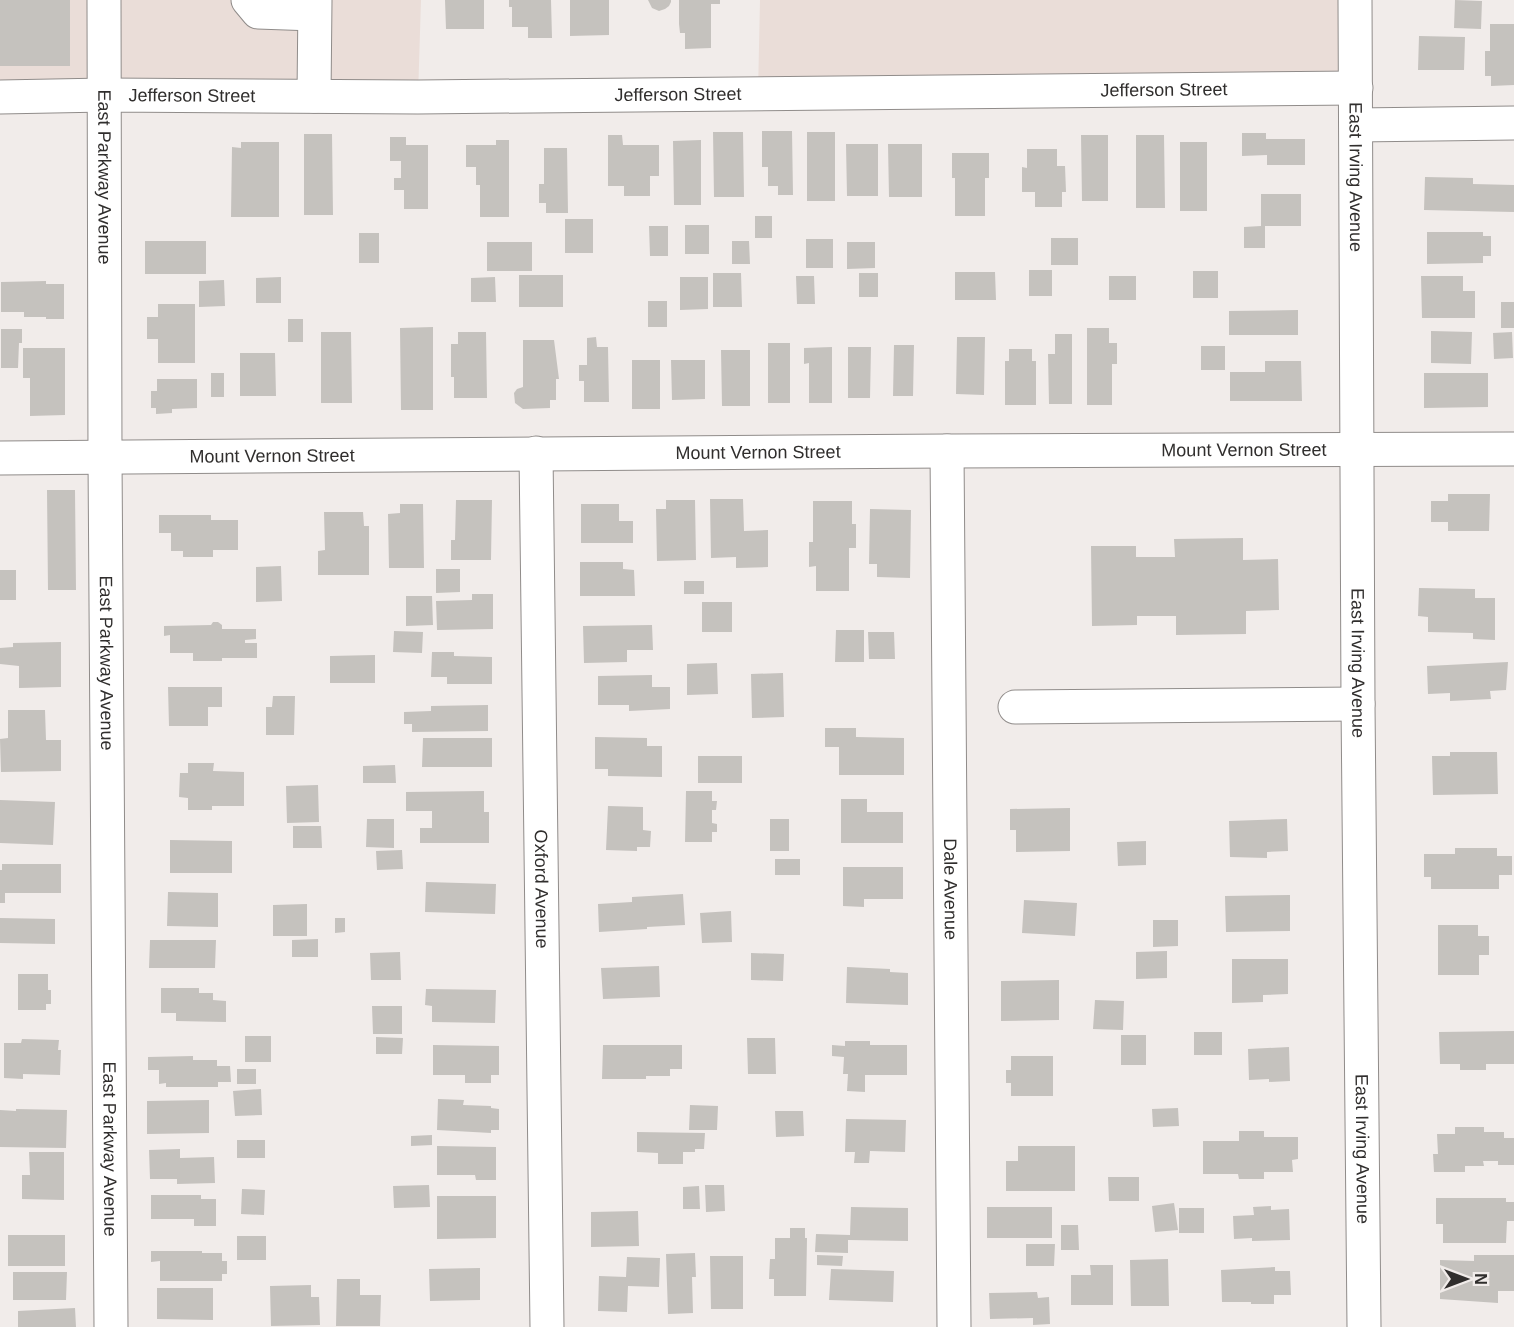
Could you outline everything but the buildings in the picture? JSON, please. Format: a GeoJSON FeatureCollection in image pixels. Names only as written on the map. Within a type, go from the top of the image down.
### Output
{"type":"FeatureCollection","features":[{"type":"Feature","properties":{"kind":"street","name":"East Parkway Avenue"},"geometry":{"type":"LineString","coordinates":[[104,0],[111,1327]]}},
{"type":"Feature","properties":{"kind":"street"},"geometry":{"type":"LineString","coordinates":[[248,0],[258,12],[314,7],[314,96]]}},
{"type":"Feature","properties":{"kind":"street","name":"East Irving Avenue"},"geometry":{"type":"LineString","coordinates":[[1355,0],[1364,1327]]}},
{"type":"Feature","properties":{"kind":"street","name":"Jefferson Street"},"geometry":{"type":"LineString","coordinates":[[0,97],[441,96],[1356,88]]}},
{"type":"Feature","properties":{"kind":"street"},"geometry":{"type":"LineString","coordinates":[[1356,125],[1514,123]]}},
{"type":"Feature","properties":{"kind":"street","name":"Mount Vernon Street"},"geometry":{"type":"LineString","coordinates":[[0,458],[947,450],[1514,449]]}},
{"type":"Feature","properties":{"kind":"street","name":"Dale Avenue"},"geometry":{"type":"LineString","coordinates":[[947,450],[954,1327]]}},
{"type":"Feature","properties":{"kind":"street","name":"Oxford Avenue"},"geometry":{"type":"LineString","coordinates":[[536,453],[547,1327]]}},
{"type":"Feature","properties":{"kind":"street"},"geometry":{"type":"LineString","coordinates":[[1015,707],[1358,704]]}},
{"type":"Feature","properties":{"kind":"shaded area"},"geometry":{"type":"Polygon","coordinates":[[[0,0],[421,0],[418,97],[0,97],[0,0]]]}},
{"type":"Feature","properties":{"kind":"shaded area"},"geometry":{"type":"Polygon","coordinates":[[[760,0],[1355,0],[1356,88],[758,93],[760,0]]]}}]}
